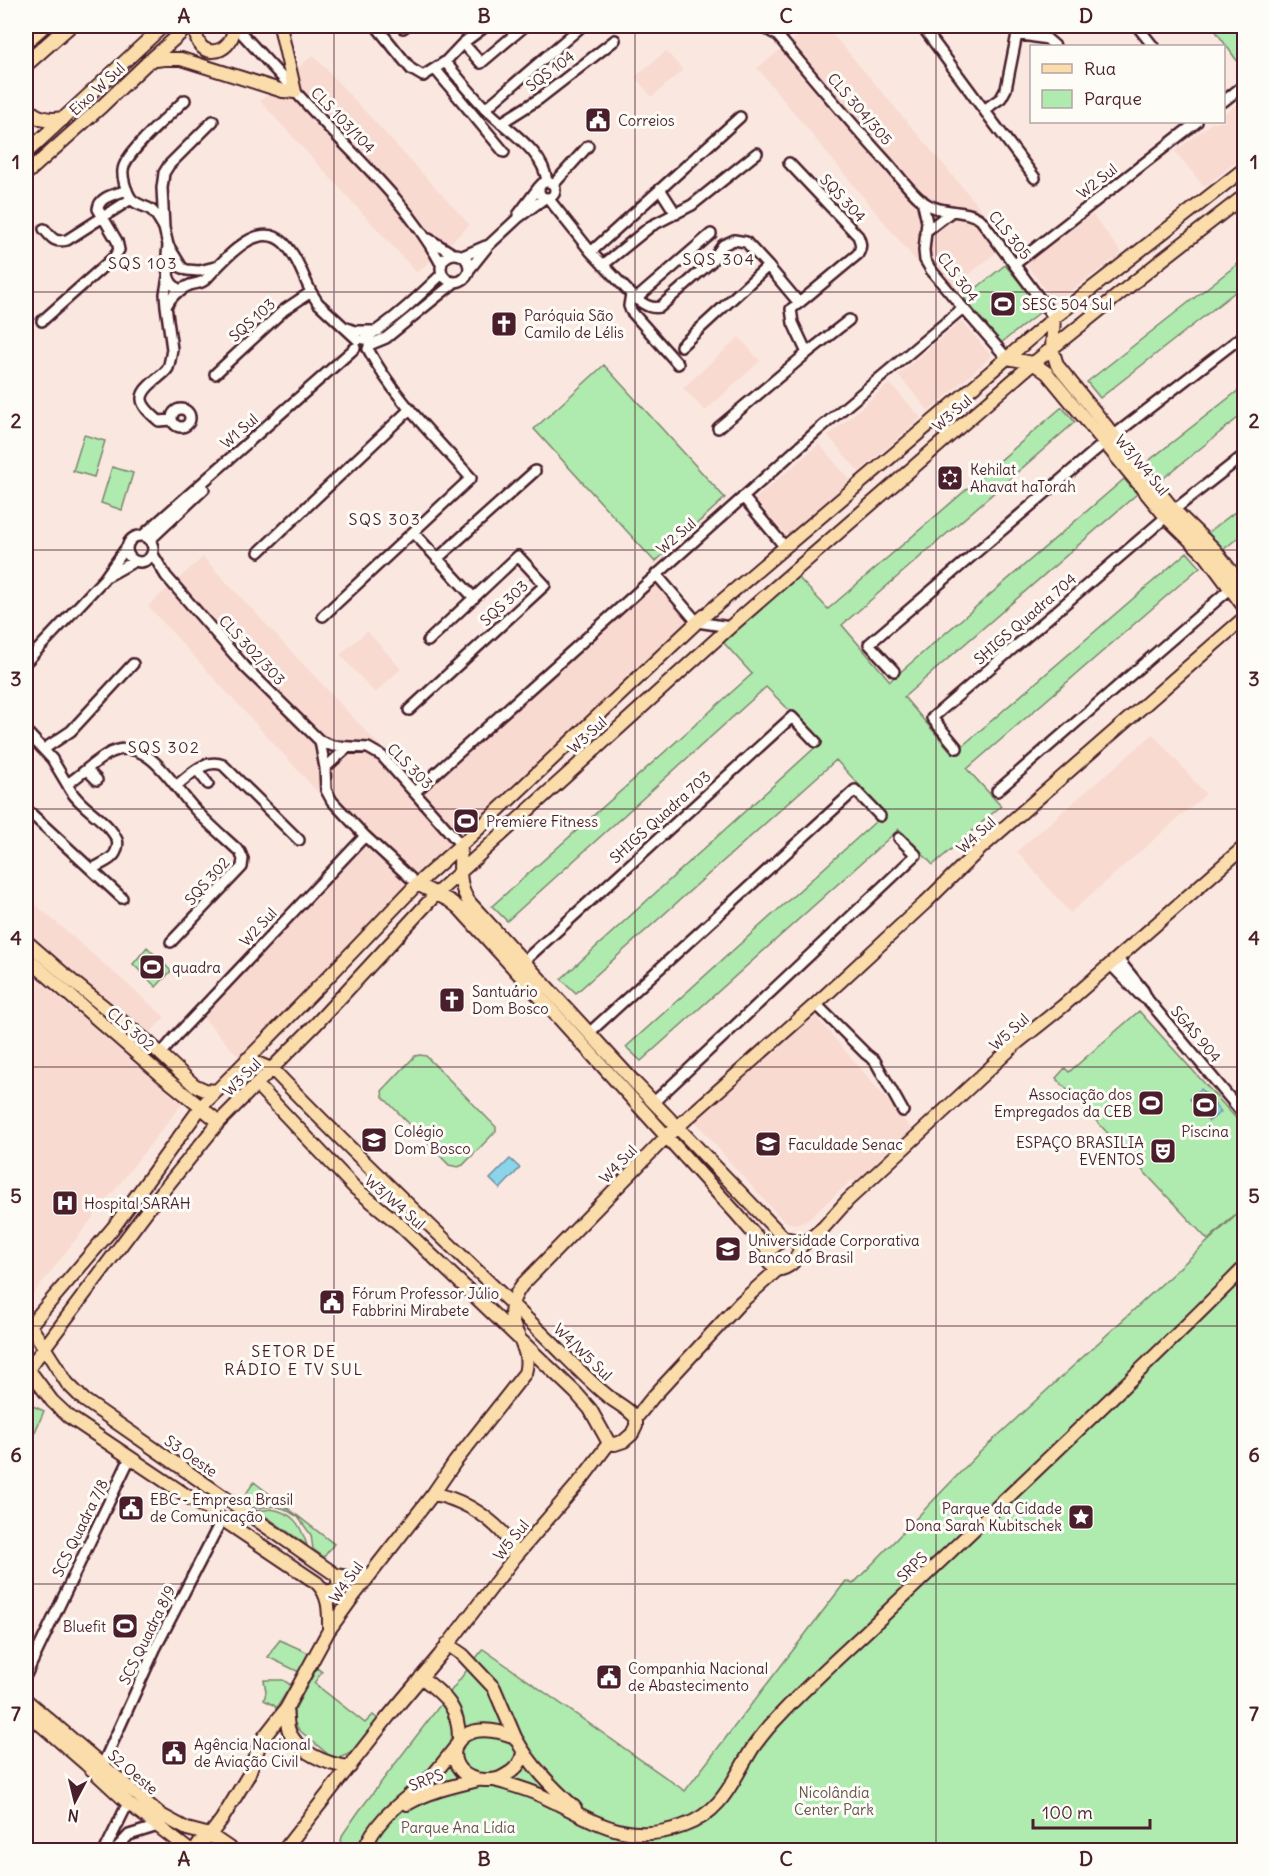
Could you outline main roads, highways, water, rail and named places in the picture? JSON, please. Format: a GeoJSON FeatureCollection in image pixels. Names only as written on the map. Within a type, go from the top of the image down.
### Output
{"type":"FeatureCollection","features":[{"type":"Feature","properties":{"kind":"highway"},"geometry":{"type":"LineString","coordinates":[[26,41],[43,26]]}},
{"type":"Feature","properties":{"kind":"highway"},"geometry":{"type":"LineString","coordinates":[[26,64],[69,26]]}},
{"type":"Feature","properties":{"kind":"highway"},"geometry":{"type":"LineString","coordinates":[[26,107],[40,118],[54,121],[62,119]]}},
{"type":"Feature","properties":{"kind":"main road","name":"Eixo W Sul"},"geometry":{"type":"LineString","coordinates":[[26,153],[163,26]]}},
{"type":"Feature","properties":{"kind":"main road","name":"Eixo W Sul"},"geometry":{"type":"LineString","coordinates":[[26,174],[189,26]]}},
{"type":"Feature","properties":{"kind":"main road"},"geometry":{"type":"LineString","coordinates":[[197,26],[198,43],[210,51],[219,50],[229,44],[234,35],[234,26]]}},
{"type":"Feature","properties":{"kind":"main road"},"geometry":{"type":"LineString","coordinates":[[148,62],[181,59],[283,91],[295,92],[280,26]]}},
{"type":"Feature","properties":{"kind":"main road","name":"W3 Sul"},"geometry":{"type":"LineString","coordinates":[[27,1324],[113,1228],[201,1107],[417,884],[697,622],[1054,318],[1245,169]]}},
{"type":"Feature","properties":{"kind":"main road","name":"W3 Sul"},"geometry":{"type":"LineString","coordinates":[[26,1369],[149,1208],[219,1122],[316,1024],[436,894],[730,627],[1033,363],[1245,196]]}},
{"type":"Feature","properties":{"kind":"main road"},"geometry":{"type":"LineString","coordinates":[[1155,237],[1165,239],[1167,245],[1163,259]]}},
{"type":"Feature","properties":{"kind":"main road","name":"W3/W4 Sul"},"geometry":{"type":"LineString","coordinates":[[1054,318],[1052,348],[1057,365],[1077,400],[1170,513],[1240,586],[1245,610]]}},
{"type":"Feature","properties":{"kind":"main road"},"geometry":{"type":"LineString","coordinates":[[1007,358],[1033,363]]}},
{"type":"Feature","properties":{"kind":"main road","name":"W3/W4 Sul"},"geometry":{"type":"LineString","coordinates":[[1033,363],[1077,400]]}},
{"type":"Feature","properties":{"kind":"main road"},"geometry":{"type":"LineString","coordinates":[[897,451],[898,466],[907,472]]}},
{"type":"Feature","properties":{"kind":"main road","name":"W4 Sul"},"geometry":{"type":"LineString","coordinates":[[195,1851],[222,1819],[248,1776],[261,1741],[286,1709],[329,1630],[525,1373],[527,1361],[513,1324],[512,1304],[522,1285],[677,1126],[816,1004],[981,848],[1245,618]]}},
{"type":"Feature","properties":{"kind":"main road"},"geometry":{"type":"LineString","coordinates":[[568,745],[576,753],[575,766]]}},
{"type":"Feature","properties":{"kind":"main road"},"geometry":{"type":"LineString","coordinates":[[417,884],[450,901],[459,908],[490,934],[523,962],[552,1002],[589,1033],[784,1238],[794,1240],[800,1247],[797,1258],[784,1269],[777,1270],[769,1263],[769,1251],[666,1137],[552,1002],[490,934],[462,890],[461,845]]}},
{"type":"Feature","properties":{"kind":"main road","name":"W5 Sul"},"geometry":{"type":"LineString","coordinates":[[800,1247],[824,1227],[848,1200],[1018,1042],[1245,847]]}},
{"type":"Feature","properties":{"kind":"main road","name":"CLS 302"},"geometry":{"type":"LineString","coordinates":[[26,941],[149,1043],[194,1085],[205,1090],[217,1090]]}},
{"type":"Feature","properties":{"kind":"main road","name":"CLS 302"},"geometry":{"type":"LineString","coordinates":[[26,957],[160,1074],[219,1122]]}},
{"type":"Feature","properties":{"kind":"main road"},"geometry":{"type":"LineString","coordinates":[[332,973],[337,984],[349,986]]}},
{"type":"Feature","properties":{"kind":"main road"},"geometry":{"type":"LineString","coordinates":[[160,1074],[161,1054]]}},
{"type":"Feature","properties":{"kind":"main road","name":"W3/W4 Sul"},"geometry":{"type":"LineString","coordinates":[[247,1059],[271,1069],[343,1142],[512,1304]]}},
{"type":"Feature","properties":{"kind":"main road","name":"W3/W4 Sul"},"geometry":{"type":"LineString","coordinates":[[256,1084],[355,1188],[399,1224],[518,1338]]}},
{"type":"Feature","properties":{"kind":"main road"},"geometry":{"type":"LineString","coordinates":[[311,1142],[324,1136],[328,1127]]}},
{"type":"Feature","properties":{"kind":"main road"},"geometry":{"type":"LineString","coordinates":[[323,1154],[327,1147],[343,1142]]}},
{"type":"Feature","properties":{"kind":"main road"},"geometry":{"type":"LineString","coordinates":[[149,1208],[143,1206],[141,1198],[152,1173]]}},
{"type":"Feature","properties":{"kind":"main road"},"geometry":{"type":"LineString","coordinates":[[385,1213],[392,1212],[396,1208],[400,1197]]}},
{"type":"Feature","properties":{"kind":"main road"},"geometry":{"type":"LineString","coordinates":[[399,1224],[412,1208]]}},
{"type":"Feature","properties":{"kind":"main road"},"geometry":{"type":"LineString","coordinates":[[769,1251],[784,1238]]}},
{"type":"Feature","properties":{"kind":"main road","name":"SRPS"},"geometry":{"type":"LineString","coordinates":[[495,1780],[520,1787],[605,1827],[624,1832],[651,1833],[683,1826],[707,1813],[722,1799],[755,1745],[774,1720],[804,1689],[1245,1268]]}},
{"type":"Feature","properties":{"kind":"main road","name":"W5 Sul"},"geometry":{"type":"LineString","coordinates":[[285,1851],[515,1557],[582,1479],[609,1443],[624,1441],[632,1434],[636,1426],[636,1418],[653,1397],[740,1303],[777,1270]]}},
{"type":"Feature","properties":{"kind":"main road"},"geometry":{"type":"LineString","coordinates":[[482,1303],[495,1287]]}},
{"type":"Feature","properties":{"kind":"main road","name":"W4/W5 Sul"},"geometry":{"type":"LineString","coordinates":[[512,1304],[606,1395],[631,1411],[636,1418]]}},
{"type":"Feature","properties":{"kind":"main road","name":"S3 Oeste"},"geometry":{"type":"LineString","coordinates":[[27,1324],[68,1383],[84,1400],[336,1575]]}},
{"type":"Feature","properties":{"kind":"main road"},"geometry":{"type":"LineString","coordinates":[[518,1338],[590,1409],[609,1443]]}},
{"type":"Feature","properties":{"kind":"main road"},"geometry":{"type":"LineString","coordinates":[[26,1369],[52,1401],[69,1416],[317,1583],[324,1591],[329,1608],[329,1630]]}},
{"type":"Feature","properties":{"kind":"main road"},"geometry":{"type":"LineString","coordinates":[[576,1393],[586,1390],[590,1380]]}},
{"type":"Feature","properties":{"kind":"main road"},"geometry":{"type":"LineString","coordinates":[[433,1494],[449,1496],[462,1502],[490,1522],[507,1539],[515,1557]]}},
{"type":"Feature","properties":{"kind":"main road"},"geometry":{"type":"LineString","coordinates":[[336,1575],[353,1578],[370,1574]]}},
{"type":"Feature","properties":{"kind":"main road"},"geometry":{"type":"LineString","coordinates":[[324,1591],[336,1590],[339,1586],[336,1575]]}},
{"type":"Feature","properties":{"kind":"main road"},"geometry":{"type":"LineString","coordinates":[[421,1677],[454,1708],[458,1719],[456,1764],[464,1773],[479,1780],[495,1780],[516,1767],[523,1752],[494,1688],[463,1655],[447,1644]]}},
{"type":"Feature","properties":{"kind":"main road","name":"S2 Oeste"},"geometry":{"type":"LineString","coordinates":[[26,1700],[102,1766],[173,1823],[187,1830],[210,1835],[232,1851]]}},
{"type":"Feature","properties":{"kind":"main road"},"geometry":{"type":"LineString","coordinates":[[286,1709],[289,1730],[296,1742],[322,1761],[334,1766],[350,1767]]}},
{"type":"Feature","properties":{"kind":"main road","name":"S2 Oeste"},"geometry":{"type":"LineString","coordinates":[[26,1712],[129,1804],[189,1851]]}},
{"type":"Feature","properties":{"kind":"main road"},"geometry":{"type":"LineString","coordinates":[[456,1744],[471,1731],[498,1732],[515,1737]]}},
{"type":"Feature","properties":{"kind":"main road","name":"SRPS"},"geometry":{"type":"LineString","coordinates":[[364,1851],[375,1827],[434,1773],[456,1744]]}},
{"type":"Feature","properties":{"kind":"main road","name":"SRPS"},"geometry":{"type":"LineString","coordinates":[[523,1752],[546,1781],[587,1819]]}},
{"type":"Feature","properties":{"kind":"main road","name":"SRPS"},"geometry":{"type":"LineString","coordinates":[[387,1814],[443,1788],[479,1780]]}},
{"type":"Feature","properties":{"kind":"main road"},"geometry":{"type":"LineString","coordinates":[[129,1804],[137,1802],[154,1809]]}},
{"type":"Feature","properties":{"kind":"water","name":"Piscina"},"geometry":{"type":"Polygon","coordinates":[[[1201,1089],[1221,1112],[1209,1121],[1190,1099],[1201,1089]]]}},
{"type":"Feature","properties":{"kind":"water"},"geometry":{"type":"Polygon","coordinates":[[[510,1159],[520,1168],[500,1189],[490,1179],[510,1159]]]}},
{"type":"Feature","properties":{"kind":"place","name":"Correios"},"geometry":{"type":"Point","coordinates":[598,120]}},
{"type":"Feature","properties":{"kind":"place","name":"SESC 504 Sul"},"geometry":{"type":"Point","coordinates":[1003,304]}},
{"type":"Feature","properties":{"kind":"place","name":"Paróquia São Camilo de Lélis"},"geometry":{"type":"Point","coordinates":[504,324]}},
{"type":"Feature","properties":{"kind":"place","name":"Kehilat Ahavat haTorah"},"geometry":{"type":"Point","coordinates":[950,478]}},
{"type":"Feature","properties":{"kind":"place","name":"Premiere Fitness"},"geometry":{"type":"Point","coordinates":[466,821]}},
{"type":"Feature","properties":{"kind":"place","name":"quadra"},"geometry":{"type":"Point","coordinates":[152,967]}},
{"type":"Feature","properties":{"kind":"place","name":"Santuário Dom Bosco"},"geometry":{"type":"Point","coordinates":[452,1000]}},
{"type":"Feature","properties":{"kind":"place","name":"Associação dos Empregados da CEB"},"geometry":{"type":"Point","coordinates":[1151,1103]}},
{"type":"Feature","properties":{"kind":"place","name":"Piscina"},"geometry":{"type":"Point","coordinates":[1205,1105]}},
{"type":"Feature","properties":{"kind":"place","name":"Colégio Dom Bosco"},"geometry":{"type":"Point","coordinates":[374,1140]}},
{"type":"Feature","properties":{"kind":"place","name":"Faculdade Senac"},"geometry":{"type":"Point","coordinates":[768,1144]}},
{"type":"Feature","properties":{"kind":"place","name":"ESPAÇO BRASILIA EVENTOS"},"geometry":{"type":"Point","coordinates":[1163,1151]}},
{"type":"Feature","properties":{"kind":"place","name":"Hospital SARAH"},"geometry":{"type":"Point","coordinates":[65,1203]}},
{"type":"Feature","properties":{"kind":"place","name":"Universidade Corporativa Banco do Brasil"},"geometry":{"type":"Point","coordinates":[728,1249]}},
{"type":"Feature","properties":{"kind":"place","name":"Fórum Professor Júlio Fabbrini Mirabete"},"geometry":{"type":"Point","coordinates":[332,1302]}},
{"type":"Feature","properties":{"kind":"place","name":"EBC - Empresa Brasil de Comunicação"},"geometry":{"type":"Point","coordinates":[131,1508]}},
{"type":"Feature","properties":{"kind":"place","name":"Parque da Cidade Dona Sarah Kubitschek"},"geometry":{"type":"Point","coordinates":[1081,1517]}},
{"type":"Feature","properties":{"kind":"place","name":"Bluefit"},"geometry":{"type":"Point","coordinates":[125,1626]}},
{"type":"Feature","properties":{"kind":"place","name":"Companhia Nacional de Abastecimento"},"geometry":{"type":"Point","coordinates":[609,1677]}},
{"type":"Feature","properties":{"kind":"place","name":"Agência Nacional de Aviação Civil"},"geometry":{"type":"Point","coordinates":[174,1753]}},
{"type":"Feature","properties":{"kind":"district","name":"SQS 304"},"geometry":{"type":"Point","coordinates":[719,259]}},
{"type":"Feature","properties":{"kind":"district","name":"SQS 103"},"geometry":{"type":"Point","coordinates":[143,263]}},
{"type":"Feature","properties":{"kind":"district","name":"SQS 303"},"geometry":{"type":"Point","coordinates":[385,519]}},
{"type":"Feature","properties":{"kind":"district","name":"SQS 302"},"geometry":{"type":"Point","coordinates":[164,747]}},
{"type":"Feature","properties":{"kind":"district","name":"SETOR DE RÁDIO E TV SUL"},"geometry":{"type":"Point","coordinates":[294,1360]}},
{"type":"Feature","properties":{"kind":"park label","name":"Nicolândia Center Park"},"geometry":{"type":"Point","coordinates":[834,1800]}},
{"type":"Feature","properties":{"kind":"park label","name":"Parque Ana Lídia"},"geometry":{"type":"Point","coordinates":[458,1827]}}]}
